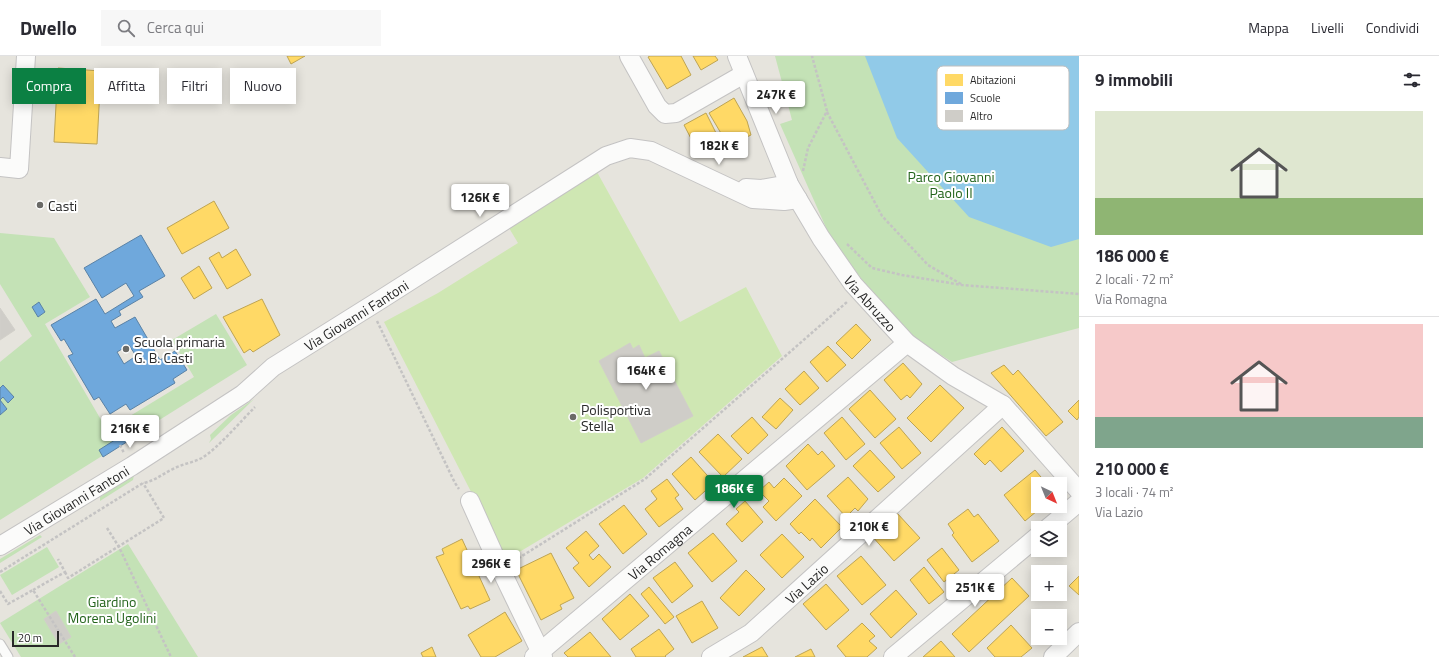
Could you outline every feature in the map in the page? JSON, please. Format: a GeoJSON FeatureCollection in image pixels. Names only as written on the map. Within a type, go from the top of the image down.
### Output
{"type":"FeatureCollection","features":[{"type":"Feature","properties":{"kind":"street"},"geometry":{"type":"LineString","coordinates":[[0,167],[20,169],[26,56]]}},
{"type":"Feature","properties":{"kind":"street"},"geometry":{"type":"LineString","coordinates":[[628,56],[657,106],[665,114],[676,112],[744,74]]}},
{"type":"Feature","properties":{"kind":"street","name":"Via Abruzzo"},"geometry":{"type":"LineString","coordinates":[[737,56],[744,74],[797,181],[798,199],[821,238],[859,291],[907,343],[953,376],[1003,405],[1079,491]]}},
{"type":"Feature","properties":{"kind":"street","name":"Via Giovanni Fantoni"},"geometry":{"type":"LineString","coordinates":[[0,546],[132,466],[243,394],[272,368],[606,156],[630,148],[651,151],[753,199],[784,201],[798,199]]}},
{"type":"Feature","properties":{"kind":"street","name":"Via Giovanni Fantoni"},"geometry":{"type":"LineString","coordinates":[[725,186],[761,189],[797,181]]}},
{"type":"Feature","properties":{"kind":"street","name":"Via Romagna"},"geometry":{"type":"LineString","coordinates":[[470,501],[539,656],[907,343]]}},
{"type":"Feature","properties":{"kind":"street","name":"Via Lazio"},"geometry":{"type":"LineString","coordinates":[[711,657],[751,633],[1003,405]]}},
{"type":"Feature","properties":{"kind":"street"},"geometry":{"type":"LineString","coordinates":[[1056,521],[1079,502]]}},
{"type":"Feature","properties":{"kind":"street"},"geometry":{"type":"LineString","coordinates":[[893,657],[1031,542]]}},
{"type":"Feature","properties":{"kind":"street"},"geometry":{"type":"LineString","coordinates":[[1053,657],[1079,632]]}},
{"type":"Feature","properties":{"kind":"lane"},"geometry":{"type":"LineString","coordinates":[[0,644],[8,657]]}},
{"type":"Feature","properties":{"kind":"path"},"geometry":{"type":"LineString","coordinates":[[812,56],[827,111],[882,216],[928,265],[962,285]]}},
{"type":"Feature","properties":{"kind":"path"},"geometry":{"type":"LineString","coordinates":[[797,181],[803,171],[808,148],[827,111]]}},
{"type":"Feature","properties":{"kind":"path"},"geometry":{"type":"LineString","coordinates":[[843,240],[872,268],[902,275],[962,285],[1079,294]]}},
{"type":"Feature","properties":{"kind":"path"},"geometry":{"type":"LineString","coordinates":[[500,570],[645,479],[859,291]]}},
{"type":"Feature","properties":{"kind":"path"},"geometry":{"type":"LineString","coordinates":[[370,306],[455,483],[470,501]]}},
{"type":"Feature","properties":{"kind":"path"},"geometry":{"type":"LineString","coordinates":[[0,572],[143,483],[152,481],[173,468],[203,457],[259,404]]}},
{"type":"Feature","properties":{"kind":"path"},"geometry":{"type":"LineString","coordinates":[[58,559],[68,578],[164,518],[143,483]]}},
{"type":"Feature","properties":{"kind":"path"},"geometry":{"type":"LineString","coordinates":[[107,528],[119,547],[171,657]]}},
{"type":"Feature","properties":{"kind":"path"},"geometry":{"type":"LineString","coordinates":[[0,591],[8,604],[65,572]]}},
{"type":"Feature","properties":{"kind":"path"},"geometry":{"type":"LineString","coordinates":[[33,590],[76,657]]}},
{"type":"Feature","properties":{"kind":"green space","name":"Parco Giovanni Paolo II"},"geometry":{"type":"Polygon","coordinates":[[[775,56],[1079,56],[1079,328],[952,362],[913,337],[877,301],[828,232],[780,124],[792,120],[775,56]]]}},
{"type":"Feature","properties":{"kind":"green space","name":"Polisportiva Stella"},"geometry":{"type":"Polygon","coordinates":[[[597,172],[680,322],[746,287],[782,356],[643,478],[506,560],[384,322],[438,293],[518,243],[509,228],[597,172]]]}},
{"type":"Feature","properties":{"kind":"green space"},"geometry":{"type":"Polygon","coordinates":[[[0,233],[54,238],[90,297],[45,324],[107,430],[194,377],[172,340],[216,314],[247,365],[0,520],[0,362],[32,336],[0,284],[0,233]]]}},
{"type":"Feature","properties":{"kind":"green space"},"geometry":{"type":"Polygon","coordinates":[[[254,399],[209,443],[211,439],[210,435],[231,415],[254,399]]]}},
{"type":"Feature","properties":{"kind":"green space"},"geometry":{"type":"Polygon","coordinates":[[[134,475],[133,480],[100,501],[100,497],[134,475]]]}},
{"type":"Feature","properties":{"kind":"green space"},"geometry":{"type":"Polygon","coordinates":[[[40,535],[42,537],[0,563],[0,559],[40,535]]]}},
{"type":"Feature","properties":{"kind":"green space","name":"Giardino Morena Ugolini"},"geometry":{"type":"Polygon","coordinates":[[[128,544],[198,657],[21,657],[0,623],[128,544]]]}},
{"type":"Feature","properties":{"kind":"green space"},"geometry":{"type":"Polygon","coordinates":[[[47,547],[59,567],[12,595],[0,575],[47,547]]]}},
{"type":"Feature","properties":{"kind":"water"},"geometry":{"type":"Polygon","coordinates":[[[865,56],[1079,56],[1079,239],[1051,247],[969,217],[897,138],[865,56]]]}},
{"type":"Feature","properties":{"kind":"building: Abitazioni"},"geometry":{"type":"Polygon","coordinates":[[[287,56],[305,56],[291,64],[287,56]]]}},
{"type":"Feature","properties":{"kind":"building: Abitazioni"},"geometry":{"type":"Polygon","coordinates":[[[681,56],[691,75],[667,89],[648,57],[681,56]]]}},
{"type":"Feature","properties":{"kind":"building: Abitazioni"},"geometry":{"type":"Polygon","coordinates":[[[693,56],[715,56],[718,60],[701,70],[693,56]]]}},
{"type":"Feature","properties":{"kind":"building: Abitazioni"},"geometry":{"type":"Polygon","coordinates":[[[86,70],[94,71],[94,104],[99,104],[97,144],[54,142],[56,104],[86,104],[86,70]]]}},
{"type":"Feature","properties":{"kind":"building: Abitazioni"},"geometry":{"type":"Polygon","coordinates":[[[734,98],[747,121],[751,135],[731,145],[724,133],[722,135],[709,113],[734,98]]]}},
{"type":"Feature","properties":{"kind":"building: Abitazioni"},"geometry":{"type":"Polygon","coordinates":[[[706,113],[720,141],[698,152],[684,125],[706,113]]]}},
{"type":"Feature","properties":{"kind":"building: Abitazioni"},"geometry":{"type":"Polygon","coordinates":[[[214,201],[229,228],[182,254],[167,228],[214,201]]]}},
{"type":"Feature","properties":{"kind":"building: Abitazioni"},"geometry":{"type":"Polygon","coordinates":[[[236,249],[251,275],[227,289],[209,258],[219,252],[222,258],[236,249]]]}},
{"type":"Feature","properties":{"kind":"building: Abitazioni"},"geometry":{"type":"Polygon","coordinates":[[[199,266],[212,288],[194,299],[181,278],[199,266]]]}},
{"type":"Feature","properties":{"kind":"building: Abitazioni"},"geometry":{"type":"Polygon","coordinates":[[[262,299],[280,335],[253,352],[250,349],[244,353],[223,317],[262,299]]]}},
{"type":"Feature","properties":{"kind":"building: Abitazioni"},"geometry":{"type":"Polygon","coordinates":[[[856,324],[871,340],[852,359],[836,343],[856,324]]]}},
{"type":"Feature","properties":{"kind":"building: Abitazioni"},"geometry":{"type":"Polygon","coordinates":[[[828,346],[846,365],[827,382],[810,362],[828,346]]]}},
{"type":"Feature","properties":{"kind":"building: Abitazioni"},"geometry":{"type":"Polygon","coordinates":[[[903,363],[922,384],[910,398],[907,395],[901,400],[884,380],[903,363]]]}},
{"type":"Feature","properties":{"kind":"building: Abitazioni"},"geometry":{"type":"Polygon","coordinates":[[[1004,365],[1013,375],[1018,370],[1063,422],[1046,436],[991,373],[1004,365]]]}},
{"type":"Feature","properties":{"kind":"building: Abitazioni"},"geometry":{"type":"Polygon","coordinates":[[[804,371],[819,388],[800,405],[785,389],[804,371]]]}},
{"type":"Feature","properties":{"kind":"building: Abitazioni"},"geometry":{"type":"Polygon","coordinates":[[[940,385],[964,408],[931,442],[907,418],[940,385]]]}},
{"type":"Feature","properties":{"kind":"building: Abitazioni"},"geometry":{"type":"Polygon","coordinates":[[[870,390],[896,419],[875,438],[849,409],[870,390]]]}},
{"type":"Feature","properties":{"kind":"building: Abitazioni"},"geometry":{"type":"Polygon","coordinates":[[[780,398],[793,410],[776,429],[762,417],[780,398]]]}},
{"type":"Feature","properties":{"kind":"building: Abitazioni"},"geometry":{"type":"Polygon","coordinates":[[[1079,400],[1079,417],[1077,420],[1068,411],[1079,400]]]}},
{"type":"Feature","properties":{"kind":"building: Abitazioni"},"geometry":{"type":"Polygon","coordinates":[[[752,417],[768,435],[748,454],[731,436],[752,417]]]}},
{"type":"Feature","properties":{"kind":"building: Abitazioni"},"geometry":{"type":"Polygon","coordinates":[[[842,417],[865,444],[846,460],[824,433],[842,417]]]}},
{"type":"Feature","properties":{"kind":"building: Abitazioni"},"geometry":{"type":"Polygon","coordinates":[[[899,427],[921,453],[902,469],[880,443],[899,427]]]}},
{"type":"Feature","properties":{"kind":"building: Abitazioni"},"geometry":{"type":"Polygon","coordinates":[[[1002,427],[1024,451],[1001,472],[990,460],[985,465],[974,454],[1002,427]]]}},
{"type":"Feature","properties":{"kind":"building: Abitazioni"},"geometry":{"type":"Polygon","coordinates":[[[718,434],[742,459],[723,477],[699,452],[718,434]]]}},
{"type":"Feature","properties":{"kind":"building: Abitazioni"},"geometry":{"type":"Polygon","coordinates":[[[808,444],[818,455],[822,451],[835,466],[807,490],[786,466],[808,444]]]}},
{"type":"Feature","properties":{"kind":"building: Abitazioni"},"geometry":{"type":"Polygon","coordinates":[[[870,450],[895,477],[878,492],[853,466],[870,450]]]}},
{"type":"Feature","properties":{"kind":"building: Abitazioni"},"geometry":{"type":"Polygon","coordinates":[[[691,457],[714,483],[695,500],[672,474],[691,457]]]}},
{"type":"Feature","properties":{"kind":"building: Abitazioni"},"geometry":{"type":"Polygon","coordinates":[[[1035,470],[1041,477],[1031,477],[1031,513],[1035,513],[1025,521],[1004,495],[1035,470]]]}},
{"type":"Feature","properties":{"kind":"building: Abitazioni"},"geometry":{"type":"Polygon","coordinates":[[[848,477],[868,499],[858,511],[855,508],[846,517],[827,496],[848,477]]]}},
{"type":"Feature","properties":{"kind":"building: Abitazioni"},"geometry":{"type":"Polygon","coordinates":[[[784,478],[802,496],[776,521],[763,507],[769,501],[759,491],[769,482],[774,488],[784,478]]]}},
{"type":"Feature","properties":{"kind":"building: Abitazioni"},"geometry":{"type":"Polygon","coordinates":[[[667,479],[679,495],[675,498],[683,509],[659,527],[645,509],[657,499],[651,491],[667,479]]]}},
{"type":"Feature","properties":{"kind":"building: Abitazioni"},"geometry":{"type":"Polygon","coordinates":[[[815,499],[842,527],[821,548],[812,538],[810,541],[801,532],[799,534],[790,524],[815,499]]]}},
{"type":"Feature","properties":{"kind":"building: Abitazioni"},"geometry":{"type":"Polygon","coordinates":[[[745,501],[763,522],[742,542],[726,524],[739,512],[736,509],[745,501]]]}},
{"type":"Feature","properties":{"kind":"building: Abitazioni"},"geometry":{"type":"Polygon","coordinates":[[[624,505],[647,534],[623,554],[599,524],[624,505]]]}},
{"type":"Feature","properties":{"kind":"building: Abitazioni"},"geometry":{"type":"Polygon","coordinates":[[[968,509],[974,517],[978,514],[999,541],[972,562],[952,535],[954,533],[948,524],[968,509]]]}},
{"type":"Feature","properties":{"kind":"building: Abitazioni"},"geometry":{"type":"Polygon","coordinates":[[[897,513],[920,538],[894,561],[872,536],[897,513]]]}},
{"type":"Feature","properties":{"kind":"building: Abitazioni"},"geometry":{"type":"Polygon","coordinates":[[[586,531],[599,546],[589,555],[593,560],[599,554],[611,567],[589,587],[573,568],[579,563],[566,548],[586,531]]]}},
{"type":"Feature","properties":{"kind":"building: Abitazioni"},"geometry":{"type":"Polygon","coordinates":[[[713,533],[737,561],[712,582],[688,553],[713,533]]]}},
{"type":"Feature","properties":{"kind":"building: Abitazioni"},"geometry":{"type":"Polygon","coordinates":[[[782,534],[804,557],[782,578],[760,555],[782,534]]]}},
{"type":"Feature","properties":{"kind":"building: Abitazioni"},"geometry":{"type":"Polygon","coordinates":[[[462,539],[490,600],[470,609],[468,606],[461,609],[436,557],[444,554],[442,549],[462,539]]]}},
{"type":"Feature","properties":{"kind":"building: Abitazioni"},"geometry":{"type":"Polygon","coordinates":[[[942,548],[959,570],[944,582],[927,560],[942,548]]]}},
{"type":"Feature","properties":{"kind":"building: Abitazioni"},"geometry":{"type":"Polygon","coordinates":[[[551,553],[574,598],[560,605],[562,609],[541,620],[516,570],[551,553]]]}},
{"type":"Feature","properties":{"kind":"building: Abitazioni"},"geometry":{"type":"Polygon","coordinates":[[[861,556],[886,585],[862,605],[837,576],[861,556]]]}},
{"type":"Feature","properties":{"kind":"building: Abitazioni"},"geometry":{"type":"Polygon","coordinates":[[[675,562],[693,586],[672,603],[653,578],[675,562]]]}},
{"type":"Feature","properties":{"kind":"building: Abitazioni"},"geometry":{"type":"Polygon","coordinates":[[[924,567],[944,592],[929,604],[910,580],[924,567]]]}},
{"type":"Feature","properties":{"kind":"building: Abitazioni"},"geometry":{"type":"Polygon","coordinates":[[[746,570],[765,589],[739,616],[720,598],[746,570]]]}},
{"type":"Feature","properties":{"kind":"building: Abitazioni"},"geometry":{"type":"Polygon","coordinates":[[[1079,576],[1079,595],[1069,586],[1079,576]]]}},
{"type":"Feature","properties":{"kind":"building: Abitazioni"},"geometry":{"type":"Polygon","coordinates":[[[1012,578],[1029,596],[969,652],[952,634],[1012,578]]]}},
{"type":"Feature","properties":{"kind":"building: Abitazioni"},"geometry":{"type":"Polygon","coordinates":[[[826,584],[849,610],[826,630],[803,604],[826,584]]]}},
{"type":"Feature","properties":{"kind":"building: Abitazioni"},"geometry":{"type":"Polygon","coordinates":[[[649,587],[674,617],[665,624],[641,594],[649,587]]]}},
{"type":"Feature","properties":{"kind":"building: Abitazioni"},"geometry":{"type":"Polygon","coordinates":[[[896,590],[917,614],[891,638],[870,614],[896,590]]]}},
{"type":"Feature","properties":{"kind":"building: Abitazioni"},"geometry":{"type":"Polygon","coordinates":[[[630,594],[649,616],[620,640],[602,619],[630,594]]]}},
{"type":"Feature","properties":{"kind":"building: Abitazioni"},"geometry":{"type":"Polygon","coordinates":[[[702,601],[718,628],[692,643],[676,616],[702,601]]]}},
{"type":"Feature","properties":{"kind":"building: Abitazioni"},"geometry":{"type":"Polygon","coordinates":[[[505,612],[522,641],[495,657],[481,657],[468,635],[505,612]]]}},
{"type":"Feature","properties":{"kind":"building: Abitazioni"},"geometry":{"type":"Polygon","coordinates":[[[862,623],[875,636],[869,641],[877,648],[867,657],[846,657],[837,646],[862,623]]]}},
{"type":"Feature","properties":{"kind":"building: Abitazioni"},"geometry":{"type":"Polygon","coordinates":[[[1011,625],[1032,648],[1021,657],[995,657],[987,648],[1011,625]]]}},
{"type":"Feature","properties":{"kind":"building: Abitazioni"},"geometry":{"type":"Polygon","coordinates":[[[659,629],[674,649],[665,656],[666,657],[636,657],[631,649],[659,629]]]}},
{"type":"Feature","properties":{"kind":"building: Abitazioni"},"geometry":{"type":"Polygon","coordinates":[[[590,632],[611,657],[568,657],[564,653],[590,632]]]}},
{"type":"Feature","properties":{"kind":"building: Abitazioni"},"geometry":{"type":"Polygon","coordinates":[[[941,641],[955,657],[923,657],[941,641]]]}},
{"type":"Feature","properties":{"kind":"building: Abitazioni"},"geometry":{"type":"Polygon","coordinates":[[[432,647],[436,657],[423,657],[421,653],[432,647]]]}},
{"type":"Feature","properties":{"kind":"building: Abitazioni"},"geometry":{"type":"Polygon","coordinates":[[[762,647],[768,657],[743,657],[762,647]]]}},
{"type":"Feature","properties":{"kind":"building: Abitazioni"},"geometry":{"type":"Polygon","coordinates":[[[811,649],[815,657],[795,657],[811,649]]]}},
{"type":"Feature","properties":{"kind":"building: Scuole"},"geometry":{"type":"Polygon","coordinates":[[[141,235],[165,276],[139,291],[143,297],[119,311],[121,315],[111,321],[115,328],[135,317],[160,360],[175,351],[187,370],[173,379],[175,383],[130,410],[126,404],[110,414],[99,397],[94,400],[68,356],[73,354],[64,339],[61,341],[51,325],[96,299],[105,314],[134,296],[126,283],[102,298],[84,268],[141,235]],[[129,345],[117,352],[124,364],[136,356],[129,345]]]}},
{"type":"Feature","properties":{"kind":"building: Scuole"},"geometry":{"type":"Polygon","coordinates":[[[39,302],[45,312],[38,317],[32,307],[39,302]]]}},
{"type":"Feature","properties":{"kind":"building: Scuole"},"geometry":{"type":"Polygon","coordinates":[[[3,385],[14,397],[8,403],[3,397],[0,400],[0,388],[3,385]]]}},
{"type":"Feature","properties":{"kind":"building: Scuole"},"geometry":{"type":"Polygon","coordinates":[[[0,400],[7,409],[0,415],[0,400]]]}},
{"type":"Feature","properties":{"kind":"building: Scuole"},"geometry":{"type":"Polygon","coordinates":[[[140,424],[144,431],[103,457],[99,450],[140,424]]]}},
{"type":"Feature","properties":{"kind":"building: Altro"},"geometry":{"type":"Polygon","coordinates":[[[0,308],[15,330],[0,340],[0,308]]]}},
{"type":"Feature","properties":{"kind":"building: Altro"},"geometry":{"type":"Polygon","coordinates":[[[630,343],[633,349],[639,345],[645,358],[659,351],[693,416],[641,443],[599,361],[630,343]]]}},
{"type":"Feature","properties":{"kind":"building: Altro"},"geometry":{"type":"Polygon","coordinates":[[[56,611],[71,637],[59,644],[44,619],[56,611]]]}},
{"type":"Feature","properties":{"kind":"place","name":"Casti"},"geometry":{"type":"Point","coordinates":[40,205]}},
{"type":"Feature","properties":{"kind":"place","name":"Scuola primaria G. B. Casti"},"geometry":{"type":"Point","coordinates":[126,349]}},
{"type":"Feature","properties":{"kind":"place","name":"Polisportiva Stella"},"geometry":{"type":"Point","coordinates":[573,417]}}]}
